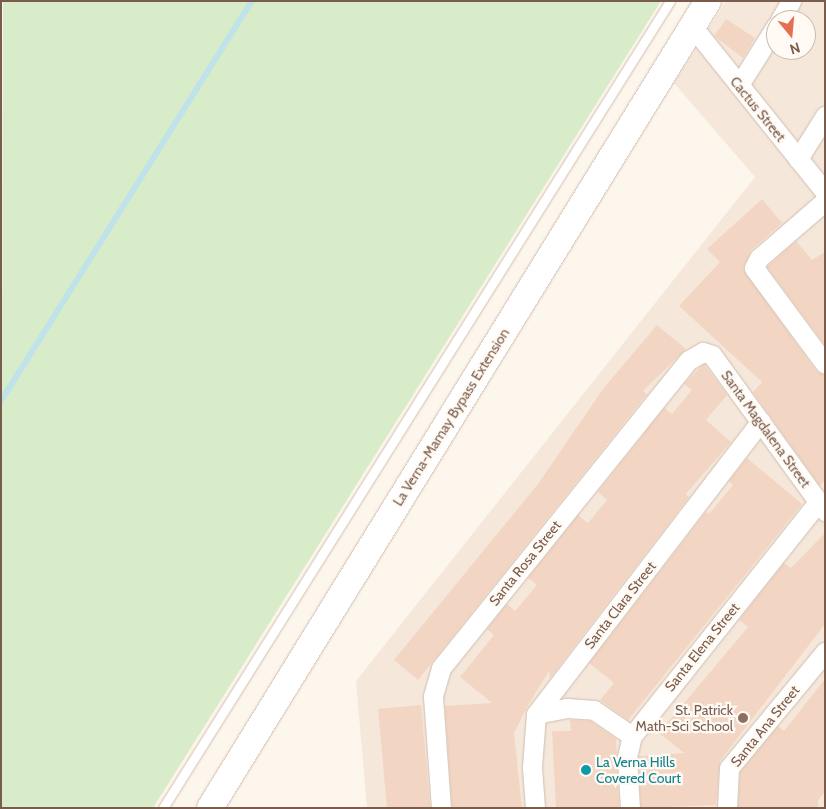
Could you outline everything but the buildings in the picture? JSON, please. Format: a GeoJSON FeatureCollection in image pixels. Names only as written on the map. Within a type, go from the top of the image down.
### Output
{"type":"FeatureCollection","features":[{"type":"Feature","properties":{"kind":"main road","name":"La Verna-Mamay Bypass Extension"},"geometry":{"type":"LineString","coordinates":[[210,808],[708,1]]}},
{"type":"Feature","properties":{"kind":"street","name":"Cactus Street"},"geometry":{"type":"LineString","coordinates":[[692,26],[825,192]]}},
{"type":"Feature","properties":{"kind":"street"},"geometry":{"type":"LineString","coordinates":[[739,85],[766,42]]}},
{"type":"Feature","properties":{"kind":"street"},"geometry":{"type":"LineString","coordinates":[[798,159],[825,116]]}},
{"type":"Feature","properties":{"kind":"street"},"geometry":{"type":"LineString","coordinates":[[825,201],[759,258],[754,268],[825,364]]}},
{"type":"Feature","properties":{"kind":"street","name":"Santa Magdalena Street"},"geometry":{"type":"LineString","coordinates":[[703,352],[712,356],[761,421],[821,507]]}},
{"type":"Feature","properties":{"kind":"street","name":"Santa Rosa Street"},"geometry":{"type":"LineString","coordinates":[[441,808],[433,696],[441,668],[689,360],[703,352]]}},
{"type":"Feature","properties":{"kind":"street","name":"Santa Clara Street"},"geometry":{"type":"LineString","coordinates":[[535,808],[532,742],[536,714],[761,421]]}},
{"type":"Feature","properties":{"kind":"street","name":"Santa Elena Street"},"geometry":{"type":"LineString","coordinates":[[630,808],[627,757],[632,736],[821,507]]}},
{"type":"Feature","properties":{"kind":"street","name":"Santa Ana Street"},"geometry":{"type":"LineString","coordinates":[[726,808],[729,768],[825,652]]}},
{"type":"Feature","properties":{"kind":"street"},"geometry":{"type":"LineString","coordinates":[[536,714],[568,708],[594,710],[632,736]]}},
{"type":"Feature","properties":{"kind":"lane"},"geometry":{"type":"LineString","coordinates":[[163,808],[670,1]]}},
{"type":"Feature","properties":{"kind":"shaded area"},"geometry":{"type":"Polygon","coordinates":[[[726,1],[825,1],[825,808],[367,808],[356,681],[755,177],[674,83],[726,1]]]}},
{"type":"Feature","properties":{"kind":"green space"},"geometry":{"type":"Polygon","coordinates":[[[3,1],[661,1],[153,808],[1,808],[3,1]]]}},
{"type":"Feature","properties":{"kind":"waterway"},"geometry":{"type":"LineString","coordinates":[[1,401],[252,1]]}},
{"type":"Feature","properties":{"kind":"place","name":"St. Patrick Math-Sci School"},"geometry":{"type":"Point","coordinates":[743,718]}},
{"type":"Feature","properties":{"kind":"place","name":"La Verna Hills Covered Court"},"geometry":{"type":"Point","coordinates":[586,770]}}]}
